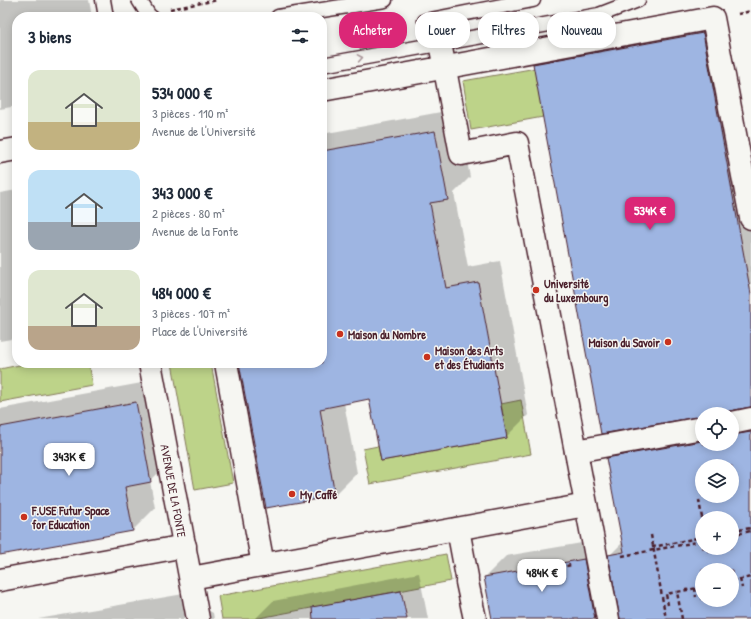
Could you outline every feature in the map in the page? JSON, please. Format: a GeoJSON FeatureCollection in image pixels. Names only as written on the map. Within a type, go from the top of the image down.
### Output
{"type":"FeatureCollection","features":[{"type":"Feature","properties":{"kind":"street"},"geometry":{"type":"LineString","coordinates":[[327,89],[723,16],[751,218]]}},
{"type":"Feature","properties":{"kind":"street"},"geometry":{"type":"LineString","coordinates":[[441,48],[461,154],[517,143],[608,619]]}},
{"type":"Feature","properties":{"kind":"street"},"geometry":{"type":"LineString","coordinates":[[0,152],[12,150]]}},
{"type":"Feature","properties":{"kind":"street","name":"AVENUE DE LA FONTE"},"geometry":{"type":"LineString","coordinates":[[151,368],[198,619]]}},
{"type":"Feature","properties":{"kind":"street"},"geometry":{"type":"LineString","coordinates":[[227,368],[263,565]]}},
{"type":"Feature","properties":{"kind":"street"},"geometry":{"type":"LineString","coordinates":[[739,422],[751,419]]}},
{"type":"Feature","properties":{"kind":"street"},"geometry":{"type":"LineString","coordinates":[[576,452],[695,429]]}},
{"type":"Feature","properties":{"kind":"street"},"geometry":{"type":"LineString","coordinates":[[191,578],[586,505]]}},
{"type":"Feature","properties":{"kind":"street"},"geometry":{"type":"LineString","coordinates":[[458,529],[475,619]]}},
{"type":"Feature","properties":{"kind":"street"},"geometry":{"type":"LineString","coordinates":[[0,580],[185,546]]}},
{"type":"Feature","properties":{"kind":"lane"},"geometry":{"type":"LineString","coordinates":[[103,0],[105,12]]}},
{"type":"Feature","properties":{"kind":"lane"},"geometry":{"type":"LineString","coordinates":[[139,0],[146,12]]}},
{"type":"Feature","properties":{"kind":"lane"},"geometry":{"type":"LineString","coordinates":[[309,12],[385,0]]}},
{"type":"Feature","properties":{"kind":"lane"},"geometry":{"type":"LineString","coordinates":[[470,12],[533,0]]}},
{"type":"Feature","properties":{"kind":"lane"},"geometry":{"type":"LineString","coordinates":[[470,38],[599,15],[638,0]]}},
{"type":"Feature","properties":{"kind":"lane"},"geometry":{"type":"LineString","coordinates":[[327,64],[415,48]]}},
{"type":"Feature","properties":{"kind":"path"},"geometry":{"type":"LineString","coordinates":[[169,9],[218,0]]}},
{"type":"Feature","properties":{"kind":"path"},"geometry":{"type":"LineString","coordinates":[[723,16],[751,11]]}},
{"type":"Feature","properties":{"kind":"path"},"geometry":{"type":"LineString","coordinates":[[739,530],[751,528]]}},
{"type":"Feature","properties":{"kind":"path"},"geometry":{"type":"LineString","coordinates":[[739,534],[751,531]]}},
{"type":"Feature","properties":{"kind":"path"},"geometry":{"type":"LineString","coordinates":[[653,547],[653,547],[651,535],[666,619]]}},
{"type":"Feature","properties":{"kind":"path"},"geometry":{"type":"LineString","coordinates":[[653,547],[695,538]]}},
{"type":"Feature","properties":{"kind":"path"},"geometry":{"type":"LineString","coordinates":[[742,588],[740,579],[751,577]]}},
{"type":"Feature","properties":{"kind":"path"},"geometry":{"type":"LineString","coordinates":[[668,605],[666,594],[695,588]]}},
{"type":"Feature","properties":{"kind":"path"},"geometry":{"type":"LineString","coordinates":[[677,592],[682,619]]}},
{"type":"Feature","properties":{"kind":"green space"},"geometry":{"type":"Polygon","coordinates":[[[717,36],[726,84],[471,130],[463,81],[717,36]]]}},
{"type":"Feature","properties":{"kind":"green space"},"geometry":{"type":"Polygon","coordinates":[[[12,367],[12,368],[89,368],[92,385],[0,402],[0,369],[12,367]]]}},
{"type":"Feature","properties":{"kind":"green space"},"geometry":{"type":"Polygon","coordinates":[[[173,368],[212,368],[233,483],[195,490],[173,368]]]}},
{"type":"Feature","properties":{"kind":"green space"},"geometry":{"type":"Polygon","coordinates":[[[521,400],[531,454],[370,484],[363,449],[378,446],[381,461],[507,438],[501,404],[521,400]]]}},
{"type":"Feature","properties":{"kind":"green space"},"geometry":{"type":"Polygon","coordinates":[[[446,554],[451,581],[254,619],[222,619],[218,596],[446,554]]]}},
{"type":"Feature","properties":{"kind":"building","name":"Maison du Savoir"},"geometry":{"type":"Polygon","coordinates":[[[703,33],[751,294],[751,407],[739,409],[739,407],[695,407],[695,417],[601,434],[533,64],[703,33]]]}},
{"type":"Feature","properties":{"kind":"building"},"geometry":{"type":"Polygon","coordinates":[[[435,131],[448,200],[430,203],[446,288],[478,282],[507,438],[381,461],[369,399],[320,409],[335,496],[266,508],[240,368],[327,368],[327,150],[435,131]]]}},
{"type":"Feature","properties":{"kind":"building"},"geometry":{"type":"Polygon","coordinates":[[[136,402],[151,482],[125,487],[133,531],[0,555],[0,427],[136,402]]]}},
{"type":"Feature","properties":{"kind":"building"},"geometry":{"type":"Polygon","coordinates":[[[751,432],[751,619],[620,619],[608,555],[624,552],[606,458],[695,442],[695,451],[739,451],[739,434],[751,432]]]}},
{"type":"Feature","properties":{"kind":"building"},"geometry":{"type":"Polygon","coordinates":[[[584,559],[595,619],[492,619],[484,577],[584,559]]]}},
{"type":"Feature","properties":{"kind":"building"},"geometry":{"type":"Polygon","coordinates":[[[401,591],[407,619],[313,619],[312,607],[401,591]]]}},
{"type":"Feature","properties":{"kind":"place","name":"Université du Luxembourg"},"geometry":{"type":"Point","coordinates":[536,290]}},
{"type":"Feature","properties":{"kind":"place","name":"Maison du Nombre"},"geometry":{"type":"Point","coordinates":[340,334]}},
{"type":"Feature","properties":{"kind":"place","name":"Maison du Savoir"},"geometry":{"type":"Point","coordinates":[668,342]}},
{"type":"Feature","properties":{"kind":"place","name":"Maison des Arts et des Étudiants"},"geometry":{"type":"Point","coordinates":[427,357]}},
{"type":"Feature","properties":{"kind":"place","name":"My Caffé"},"geometry":{"type":"Point","coordinates":[292,494]}},
{"type":"Feature","properties":{"kind":"place","name":"F.USE Futur Space for Education"},"geometry":{"type":"Point","coordinates":[24,517]}}]}
